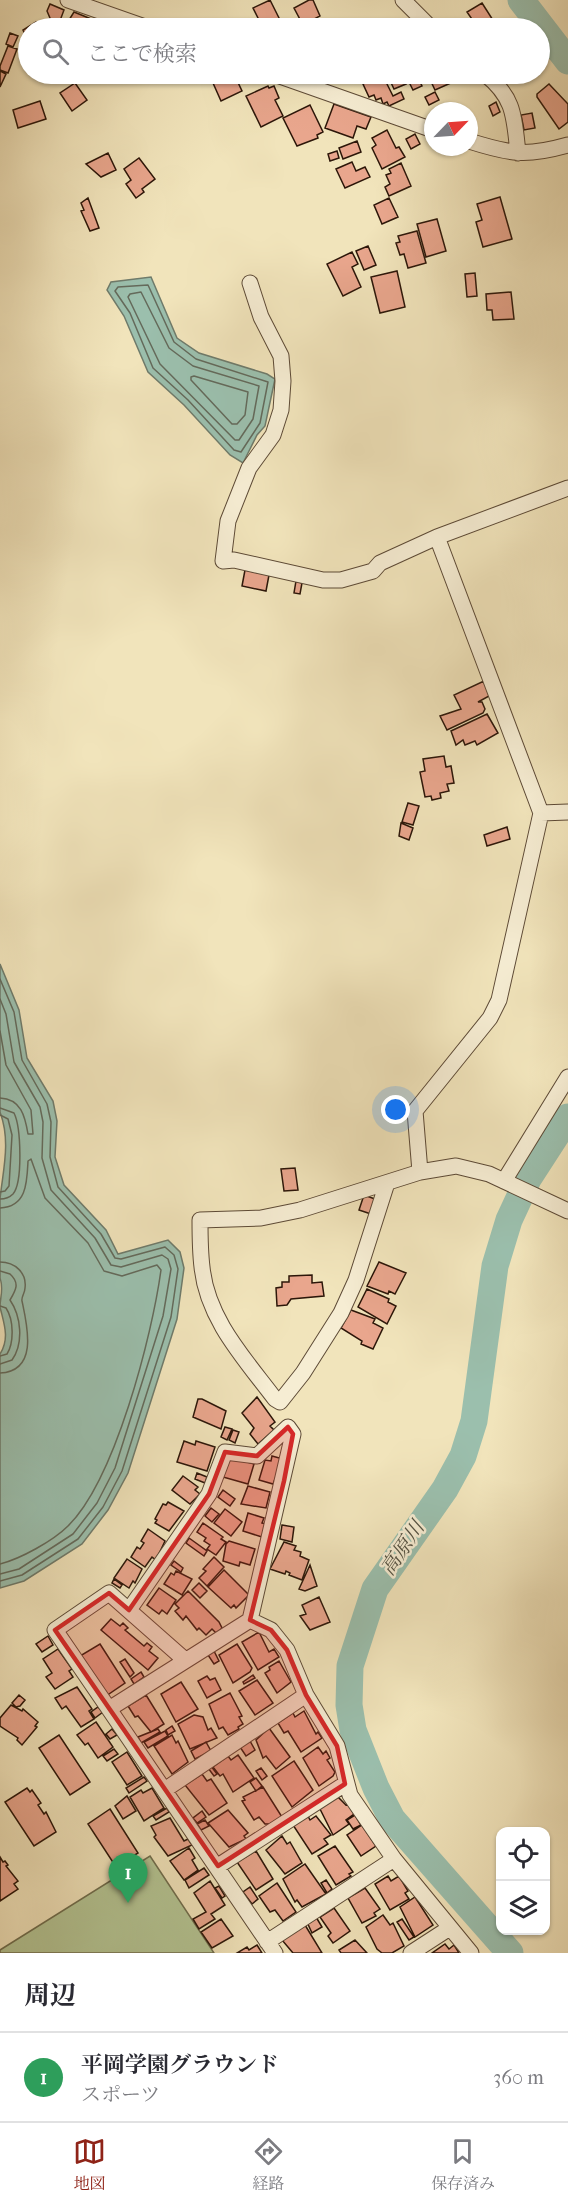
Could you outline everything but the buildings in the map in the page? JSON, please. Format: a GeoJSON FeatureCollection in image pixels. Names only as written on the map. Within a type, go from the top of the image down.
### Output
{"type":"FeatureCollection","features":[{"type":"Feature","properties":{"kind":"street"},"geometry":{"type":"LineString","coordinates":[[68,0],[119,18]]}},
{"type":"Feature","properties":{"kind":"street"},"geometry":{"type":"LineString","coordinates":[[403,0],[421,18]]}},
{"type":"Feature","properties":{"kind":"street"},"geometry":{"type":"LineString","coordinates":[[302,84],[424,127]]}},
{"type":"Feature","properties":{"kind":"street"},"geometry":{"type":"LineString","coordinates":[[496,84],[506,94],[513,109],[518,153]]}},
{"type":"Feature","properties":{"kind":"street"},"geometry":{"type":"LineString","coordinates":[[478,143],[518,153],[540,153],[568,145]]}},
{"type":"Feature","properties":{"kind":"street"},"geometry":{"type":"LineString","coordinates":[[250,283],[261,318],[281,356],[283,381],[281,410],[273,435],[249,468],[228,521],[223,561],[234,561],[323,580],[341,580],[373,571],[380,563],[437,537],[568,488]]}},
{"type":"Feature","properties":{"kind":"street"},"geometry":{"type":"LineString","coordinates":[[420,1172],[415,1111],[490,1018],[499,1000],[541,813],[437,537]]}},
{"type":"Feature","properties":{"kind":"street"},"geometry":{"type":"LineString","coordinates":[[541,813],[568,812]]}},
{"type":"Feature","properties":{"kind":"street"},"geometry":{"type":"LineString","coordinates":[[504,1181],[568,1077]]}},
{"type":"Feature","properties":{"kind":"street"},"geometry":{"type":"LineString","coordinates":[[280,1402],[275,1400],[236,1348],[216,1316],[202,1268],[200,1220],[261,1218],[300,1210],[420,1172],[456,1166],[489,1174],[568,1211]]}},
{"type":"Feature","properties":{"kind":"street"},"geometry":{"type":"LineString","coordinates":[[110,1709],[250,1620],[284,1481],[293,1434],[278,1409],[280,1402],[303,1373],[341,1313],[356,1280],[387,1183]]}},
{"type":"Feature","properties":{"kind":"street"},"geometry":{"type":"LineString","coordinates":[[129,1610],[209,1494],[225,1452],[257,1456],[288,1427]]}},
{"type":"Feature","properties":{"kind":"street"},"geometry":{"type":"LineString","coordinates":[[185,1660],[108,1593],[55,1630],[166,1789],[271,1947],[394,1859]]}},
{"type":"Feature","properties":{"kind":"street"},"geometry":{"type":"LineString","coordinates":[[250,1620],[271,1630],[287,1650],[306,1695],[337,1746],[345,1784],[350,1795],[394,1859],[448,1929],[471,1953]]}},
{"type":"Feature","properties":{"kind":"street"},"geometry":{"type":"LineString","coordinates":[[166,1789],[306,1695]]}},
{"type":"Feature","properties":{"kind":"street"},"geometry":{"type":"LineString","coordinates":[[218,1866],[345,1784]]}},
{"type":"Feature","properties":{"kind":"street"},"geometry":{"type":"LineString","coordinates":[[411,1953],[448,1929]]}},
{"type":"Feature","properties":{"kind":"highlighted area"},"geometry":{"type":"Polygon","coordinates":[[[288,1427],[293,1434],[284,1481],[250,1620],[271,1630],[287,1650],[306,1695],[337,1746],[345,1784],[218,1866],[55,1630],[109,1593],[129,1610],[209,1494],[225,1452],[257,1456],[288,1427]]]}},
{"type":"Feature","properties":{"kind":"shaded area"},"geometry":{"type":"Polygon","coordinates":[[[150,1856],[214,1953],[0,1953],[0,1950],[150,1856]]]}},
{"type":"Feature","properties":{"kind":"water"},"geometry":{"type":"Polygon","coordinates":[[[151,277],[177,338],[199,353],[267,374],[275,379],[265,426],[257,435],[243,463],[230,455],[184,405],[148,372],[124,316],[107,290],[111,282],[151,277]]]}},
{"type":"Feature","properties":{"kind":"water"},"geometry":{"type":"Polygon","coordinates":[[[0,964],[19,1010],[27,1058],[53,1101],[57,1121],[55,1157],[64,1185],[106,1230],[118,1254],[168,1240],[180,1252],[184,1268],[177,1319],[128,1473],[108,1510],[82,1544],[24,1581],[0,1588],[0,1354],[5,1337],[0,1307],[2,1289],[0,1199],[6,1145],[0,1112],[0,964]]]}},
{"type":"Feature","properties":{"kind":"waterway","name":"高原川"},"geometry":{"type":"LineString","coordinates":[[521,0],[535,18]]}},
{"type":"Feature","properties":{"kind":"waterway","name":"高原川"},"geometry":{"type":"LineString","coordinates":[[550,38],[568,61]]}},
{"type":"Feature","properties":{"kind":"waterway","name":"高原川"},"geometry":{"type":"LineString","coordinates":[[510,1953],[392,1819],[376,1788],[353,1730],[349,1705],[350,1666],[375,1589],[445,1489],[463,1456],[474,1421],[495,1266],[509,1220],[528,1179],[568,1117]]}},
{"type":"Feature","properties":{"kind":"place","name":"平岡学園グラウンド"},"geometry":{"type":"Point","coordinates":[128,1903]}}]}
